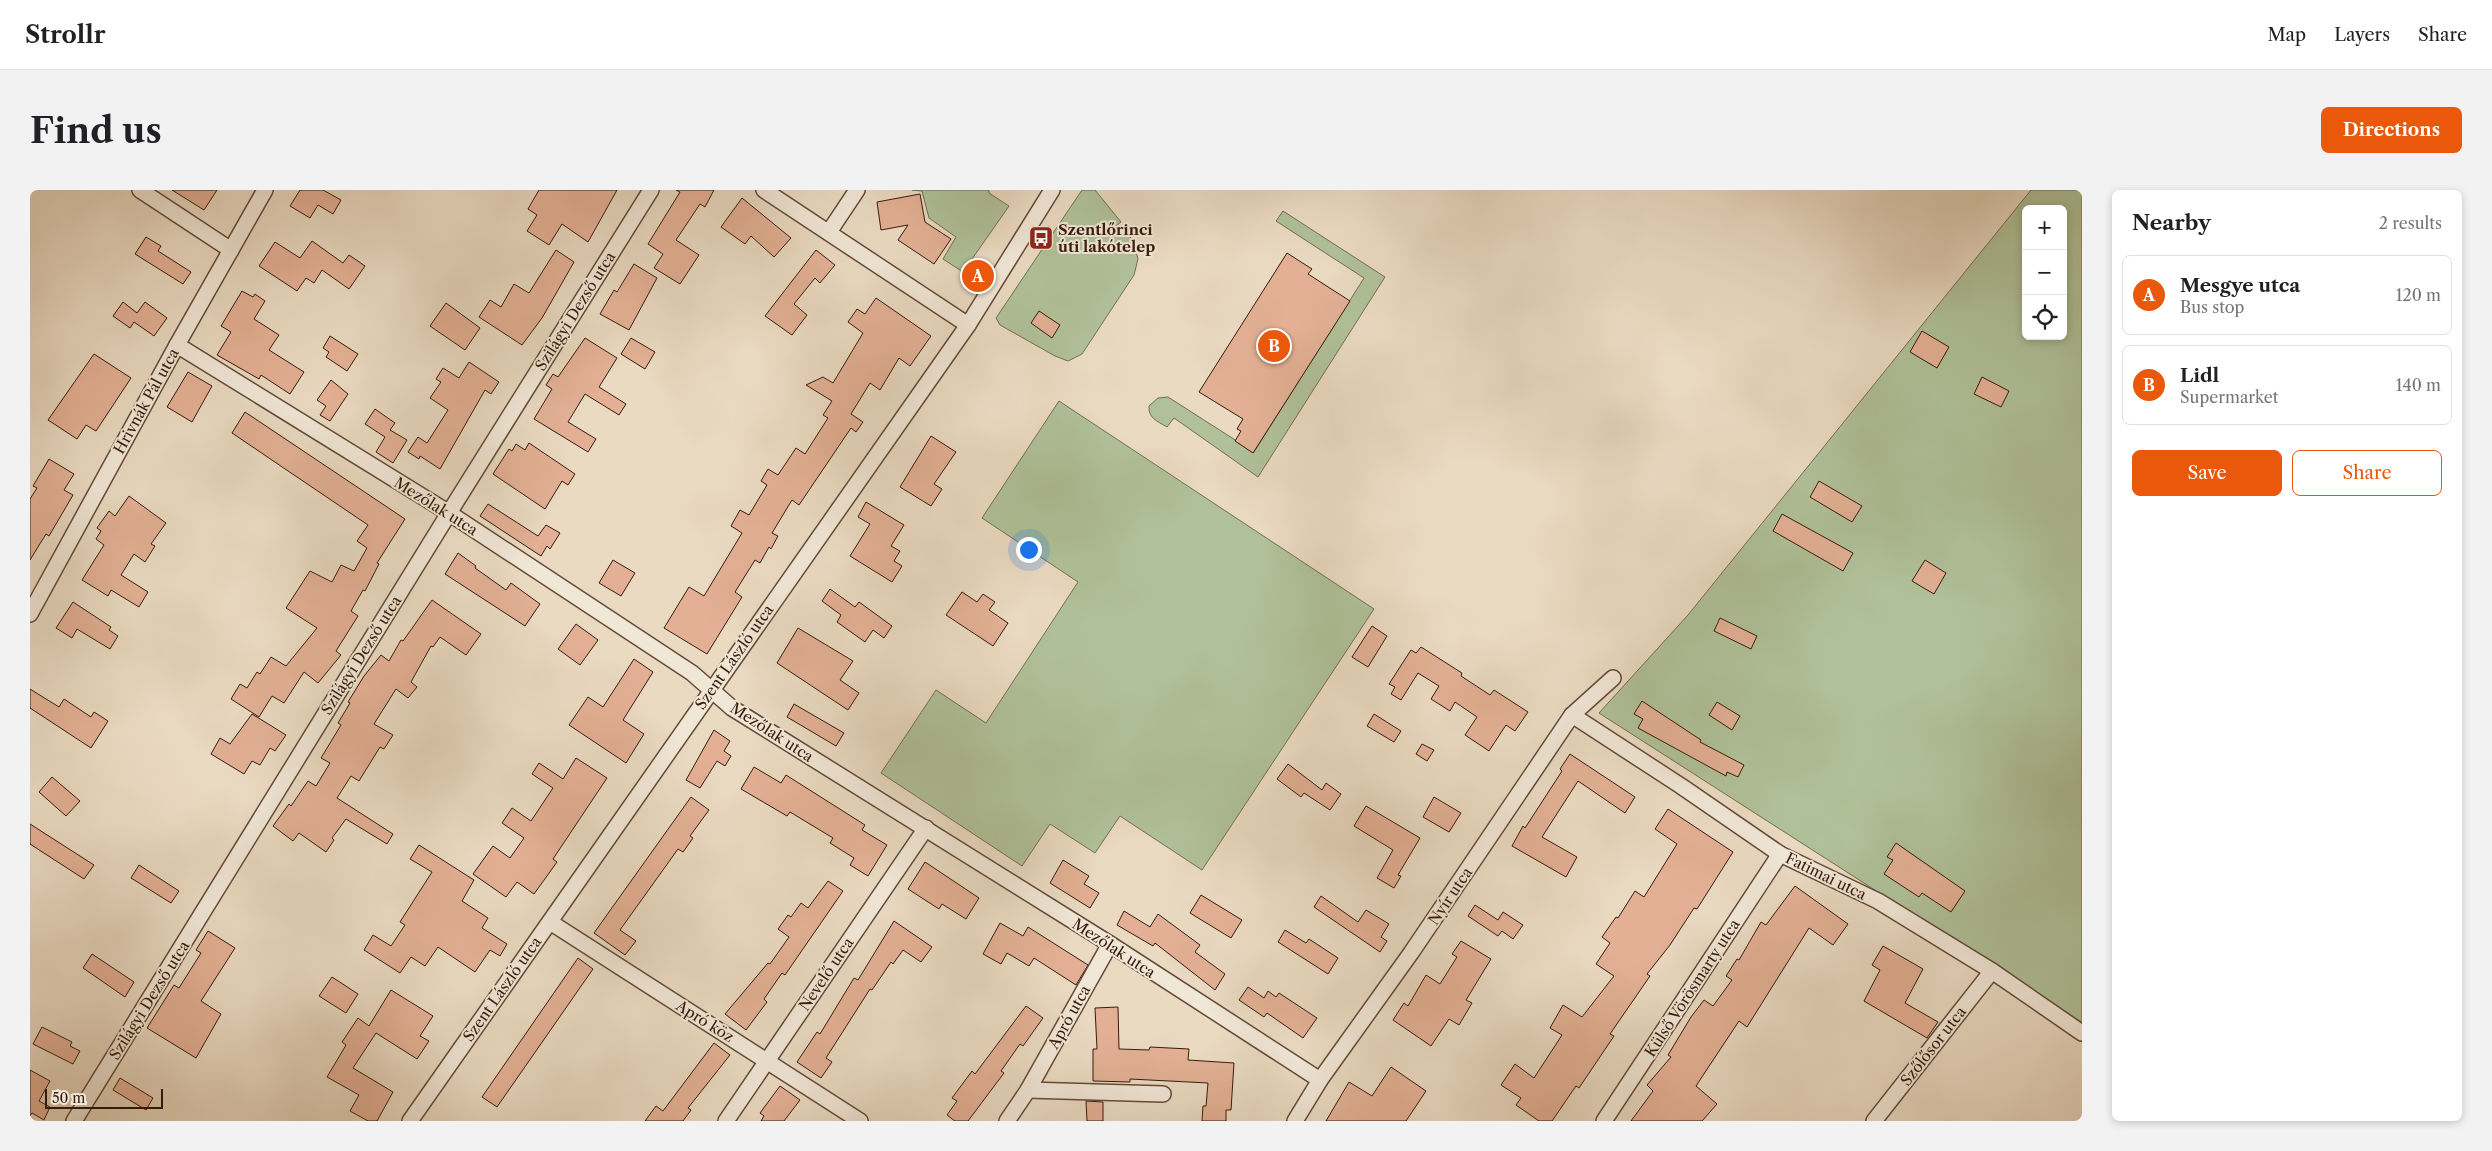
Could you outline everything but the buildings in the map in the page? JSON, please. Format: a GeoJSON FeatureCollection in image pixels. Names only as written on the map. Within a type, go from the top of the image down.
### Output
{"type":"FeatureCollection","features":[{"type":"Feature","properties":{"kind":"street"},"geometry":{"type":"LineString","coordinates":[[140,190],[231,250]]}},
{"type":"Feature","properties":{"kind":"street","name":"Hrivnák Pál utca"},"geometry":{"type":"LineString","coordinates":[[30,614],[177,345],[265,190]]}},
{"type":"Feature","properties":{"kind":"street","name":"Szilágyi Dezső utca"},"geometry":{"type":"LineString","coordinates":[[74,1121],[449,512],[651,190]]}},
{"type":"Feature","properties":{"kind":"street"},"geometry":{"type":"LineString","coordinates":[[764,190],[968,325]]}},
{"type":"Feature","properties":{"kind":"street"},"geometry":{"type":"LineString","coordinates":[[829,232],[857,190]]}},
{"type":"Feature","properties":{"kind":"street","name":"Szent László utca"},"geometry":{"type":"LineString","coordinates":[[410,1121],[968,325],[1052,190]]}},
{"type":"Feature","properties":{"kind":"street","name":"Mezőlak utca"},"geometry":{"type":"LineString","coordinates":[[177,345],[449,512],[692,673],[732,708],[1110,944],[1320,1080]]}},
{"type":"Feature","properties":{"kind":"street","name":"Nyír utca"},"geometry":{"type":"LineString","coordinates":[[1295,1121],[1320,1080],[1411,953],[1572,715],[1613,678]]}},
{"type":"Feature","properties":{"kind":"street","name":"Fatimai utca"},"geometry":{"type":"LineString","coordinates":[[1572,715],[1681,786],[1780,854],[1878,901],[1992,971],[2082,1033]]}},
{"type":"Feature","properties":{"kind":"street","name":"Nevelő utca"},"geometry":{"type":"LineString","coordinates":[[726,1121],[926,828]]}},
{"type":"Feature","properties":{"kind":"street","name":"Külső Vörösmarty utca"},"geometry":{"type":"LineString","coordinates":[[1604,1121],[1780,854]]}},
{"type":"Feature","properties":{"kind":"street","name":"Apró köz"},"geometry":{"type":"LineString","coordinates":[[550,922],[860,1121]]}},
{"type":"Feature","properties":{"kind":"street","name":"Apró utca"},"geometry":{"type":"LineString","coordinates":[[1007,1121],[1028,1090],[1110,944]]}},
{"type":"Feature","properties":{"kind":"street","name":"Szőlősor utca"},"geometry":{"type":"LineString","coordinates":[[1874,1121],[1992,971]]}},
{"type":"Feature","properties":{"kind":"street"},"geometry":{"type":"LineString","coordinates":[[1028,1090],[1163,1094]]}},
{"type":"Feature","properties":{"kind":"green space"},"geometry":{"type":"Polygon","coordinates":[[[912,190],[989,190],[989,193],[1009,206],[963,272],[943,259],[956,237],[929,218],[922,191],[912,190]]]}},
{"type":"Feature","properties":{"kind":"green space"},"geometry":{"type":"Polygon","coordinates":[[[1082,190],[1095,190],[1121,222],[1116,226],[1124,237],[1128,234],[1133,241],[1138,259],[1134,275],[1082,354],[1068,361],[1055,356],[1000,325],[996,318],[1082,190]]]}},
{"type":"Feature","properties":{"kind":"green space"},"geometry":{"type":"Polygon","coordinates":[[[2031,190],[2082,190],[2082,1023],[1599,713],[1688,615],[2031,190]]]}},
{"type":"Feature","properties":{"kind":"green space"},"geometry":{"type":"Polygon","coordinates":[[[1283,211],[1385,277],[1258,477],[1174,418],[1167,427],[1157,421],[1150,414],[1149,406],[1158,398],[1168,397],[1254,452],[1364,278],[1276,221],[1283,211]]]}},
{"type":"Feature","properties":{"kind":"green space"},"geometry":{"type":"Polygon","coordinates":[[[1059,401],[1374,609],[1202,870],[1120,816],[1095,853],[1050,824],[1022,866],[881,773],[936,690],[986,723],[1078,582],[982,518],[1059,401]]]}},
{"type":"Feature","properties":{"kind":"place","name":"Szentlőrinci úti lakótelep"},"geometry":{"type":"Point","coordinates":[1041,238]}},
{"type":"Feature","properties":{"kind":"place","name":"Mesgye utca"},"geometry":{"type":"Point","coordinates":[978,276]}},
{"type":"Feature","properties":{"kind":"place","name":"Lidl"},"geometry":{"type":"Point","coordinates":[1274,346]}}]}
